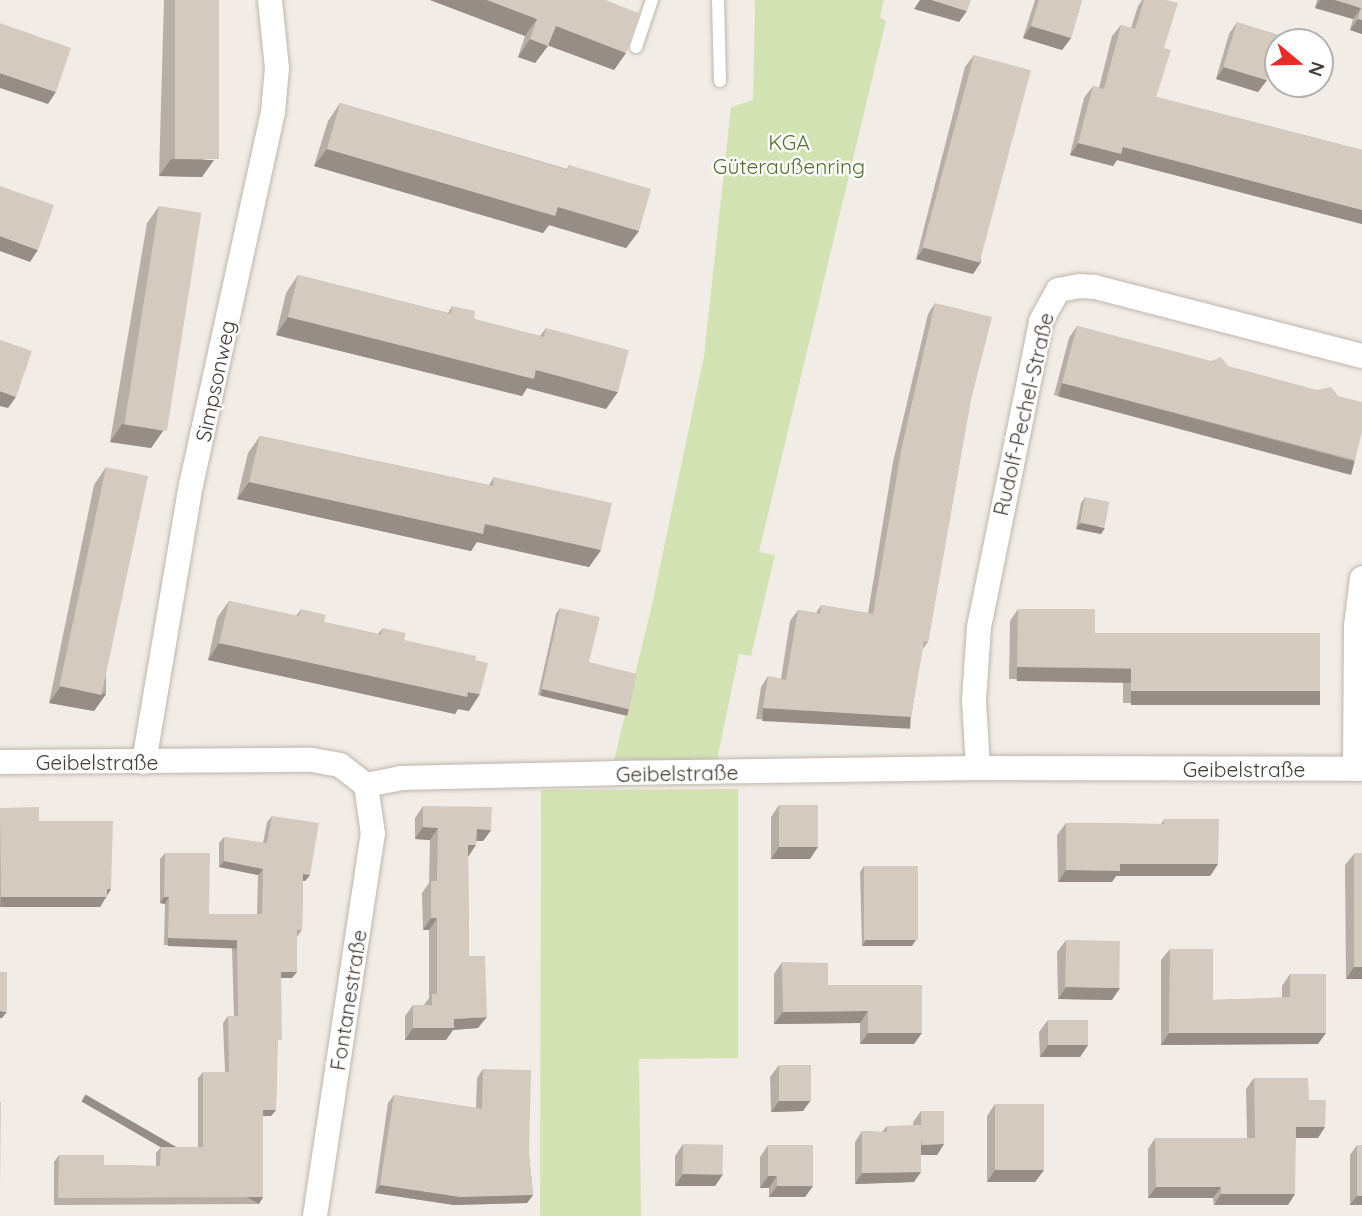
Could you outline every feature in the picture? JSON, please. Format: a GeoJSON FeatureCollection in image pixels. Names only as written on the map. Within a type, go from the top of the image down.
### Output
{"type":"FeatureCollection","features":[{"type":"Feature","properties":{"kind":"street","name":"Simpsonweg"},"geometry":{"type":"LineString","coordinates":[[144,762],[191,485],[273,112],[277,68],[270,0]]}},
{"type":"Feature","properties":{"kind":"street","name":"Rudolf-Pechel-Straße"},"geometry":{"type":"LineString","coordinates":[[978,768],[974,700],[979,627],[1041,321],[1058,290],[1080,286],[1095,287],[1362,356]]}},
{"type":"Feature","properties":{"kind":"street"},"geometry":{"type":"LineString","coordinates":[[1358,769],[1357,607],[1362,578]]}},
{"type":"Feature","properties":{"kind":"street","name":"Geibelstraße"},"geometry":{"type":"LineString","coordinates":[[0,762],[312,760],[340,765],[366,785],[401,778],[978,768],[1358,769]]}},
{"type":"Feature","properties":{"kind":"street","name":"Fontanestraße"},"geometry":{"type":"LineString","coordinates":[[315,1216],[373,834],[366,785]]}},
{"type":"Feature","properties":{"kind":"lane"},"geometry":{"type":"LineString","coordinates":[[636,47],[652,0]]}},
{"type":"Feature","properties":{"kind":"lane"},"geometry":{"type":"LineString","coordinates":[[718,0],[720,81]]}},
{"type":"Feature","properties":{"kind":"green space","name":"KGA Güteraußenring"},"geometry":{"type":"Polygon","coordinates":[[[755,0],[884,0],[880,17],[886,21],[759,552],[775,555],[751,656],[739,654],[717,760],[614,760],[652,605],[704,356],[731,107],[753,100],[755,0]]]}},
{"type":"Feature","properties":{"kind":"green space"},"geometry":{"type":"Polygon","coordinates":[[[738,789],[738,1058],[639,1059],[641,1216],[540,1216],[541,790],[738,789]]]}},
{"type":"Feature","properties":{"kind":"building"},"geometry":{"type":"Polygon","coordinates":[[[175,0],[219,0],[219,159],[175,159],[175,0]]]}},
{"type":"Feature","properties":{"kind":"building"},"geometry":{"type":"Polygon","coordinates":[[[487,0],[605,0],[641,14],[626,53],[556,26],[548,46],[530,39],[537,19],[487,0]]]}},
{"type":"Feature","properties":{"kind":"building"},"geometry":{"type":"Polygon","coordinates":[[[932,0],[971,0],[967,11],[932,0]]]}},
{"type":"Feature","properties":{"kind":"building"},"geometry":{"type":"Polygon","coordinates":[[[1039,0],[1082,0],[1071,38],[1031,26],[1039,0]]]}},
{"type":"Feature","properties":{"kind":"building"},"geometry":{"type":"Polygon","coordinates":[[[1144,0],[1178,3],[1164,48],[1171,50],[1156,97],[1362,150],[1362,210],[1123,147],[1121,154],[1078,143],[1093,86],[1104,89],[1121,25],[1135,29],[1144,0]]]}},
{"type":"Feature","properties":{"kind":"building"},"geometry":{"type":"Polygon","coordinates":[[[1335,0],[1362,0],[1362,20],[1358,19],[1361,8],[1335,0]]]}},
{"type":"Feature","properties":{"kind":"building"},"geometry":{"type":"Polygon","coordinates":[[[1237,22],[1264,30],[1264,79],[1223,67],[1237,22]]]}},
{"type":"Feature","properties":{"kind":"building"},"geometry":{"type":"Polygon","coordinates":[[[0,23],[71,48],[56,92],[0,73],[0,23]]]}},
{"type":"Feature","properties":{"kind":"building"},"geometry":{"type":"Polygon","coordinates":[[[974,55],[1031,70],[979,262],[922,247],[974,55]]]}},
{"type":"Feature","properties":{"kind":"building"},"geometry":{"type":"Polygon","coordinates":[[[340,103],[568,170],[569,165],[651,189],[639,231],[558,207],[555,216],[327,149],[340,103]]]}},
{"type":"Feature","properties":{"kind":"building"},"geometry":{"type":"Polygon","coordinates":[[[0,186],[54,205],[38,250],[0,236],[0,186]]]}},
{"type":"Feature","properties":{"kind":"building"},"geometry":{"type":"Polygon","coordinates":[[[159,206],[201,213],[167,431],[124,424],[159,206]]]}},
{"type":"Feature","properties":{"kind":"building"},"geometry":{"type":"Polygon","coordinates":[[[298,275],[451,314],[452,306],[475,311],[474,319],[544,337],[546,328],[629,350],[618,392],[536,370],[534,379],[288,317],[298,275]]]}},
{"type":"Feature","properties":{"kind":"building"},"geometry":{"type":"Polygon","coordinates":[[[935,303],[992,317],[970,404],[928,642],[924,641],[911,717],[763,708],[768,676],[786,680],[798,610],[820,614],[821,605],[873,614],[901,451],[935,303]]]}},
{"type":"Feature","properties":{"kind":"building"},"geometry":{"type":"Polygon","coordinates":[[[1077,326],[1211,361],[1221,357],[1228,366],[1317,390],[1331,387],[1338,396],[1362,402],[1362,432],[1355,460],[1062,383],[1077,326]]]}},
{"type":"Feature","properties":{"kind":"building"},"geometry":{"type":"Polygon","coordinates":[[[0,340],[32,351],[16,397],[0,391],[0,340]]]}},
{"type":"Feature","properties":{"kind":"building"},"geometry":{"type":"Polygon","coordinates":[[[260,436],[493,486],[494,477],[612,503],[601,550],[485,524],[483,534],[249,482],[260,436]]]}},
{"type":"Feature","properties":{"kind":"building"},"geometry":{"type":"Polygon","coordinates":[[[106,467],[148,476],[101,695],[59,686],[106,467]]]}},
{"type":"Feature","properties":{"kind":"building"},"geometry":{"type":"Polygon","coordinates":[[[1085,497],[1110,502],[1105,527],[1080,523],[1085,497]]]}},
{"type":"Feature","properties":{"kind":"building"},"geometry":{"type":"Polygon","coordinates":[[[229,601],[299,616],[301,609],[326,615],[324,622],[381,635],[383,628],[406,633],[404,640],[476,656],[475,660],[488,663],[480,694],[468,692],[467,697],[219,643],[229,601]]]}},
{"type":"Feature","properties":{"kind":"building"},"geometry":{"type":"Polygon","coordinates":[[[560,608],[600,617],[589,662],[637,674],[629,709],[542,689],[560,608]]]}},
{"type":"Feature","properties":{"kind":"building"},"geometry":{"type":"Polygon","coordinates":[[[1018,609],[1095,609],[1095,633],[1320,633],[1320,691],[1131,691],[1131,668],[1017,667],[1018,609]]]}},
{"type":"Feature","properties":{"kind":"building"},"geometry":{"type":"Polygon","coordinates":[[[779,805],[818,805],[818,847],[779,847],[779,805]]]}},
{"type":"Feature","properties":{"kind":"building"},"geometry":{"type":"Polygon","coordinates":[[[423,806],[492,807],[491,830],[477,829],[476,845],[468,845],[469,956],[485,956],[487,1017],[454,1019],[454,1028],[413,1028],[413,1005],[432,1005],[432,994],[437,994],[437,918],[431,918],[431,881],[437,881],[438,828],[423,827],[423,806]]]}},
{"type":"Feature","properties":{"kind":"building"},"geometry":{"type":"Polygon","coordinates":[[[39,807],[39,821],[113,821],[111,889],[107,889],[107,897],[1,897],[0,808],[39,807]]]}},
{"type":"Feature","properties":{"kind":"building"},"geometry":{"type":"Polygon","coordinates":[[[272,816],[319,823],[310,875],[303,874],[302,930],[297,930],[297,972],[281,972],[282,1040],[278,1040],[276,1110],[263,1110],[263,1197],[58,1198],[59,1155],[104,1155],[104,1165],[160,1166],[161,1147],[203,1147],[203,1072],[229,1072],[228,1016],[238,1016],[237,940],[168,938],[169,897],[164,897],[165,853],[210,853],[209,914],[262,914],[263,869],[224,861],[224,837],[267,843],[272,816]]]}},
{"type":"Feature","properties":{"kind":"building"},"geometry":{"type":"Polygon","coordinates":[[[1164,819],[1219,819],[1218,864],[1120,864],[1120,871],[1066,870],[1066,823],[1164,824],[1164,819]]]}},
{"type":"Feature","properties":{"kind":"building"},"geometry":{"type":"Polygon","coordinates":[[[1354,853],[1362,853],[1362,967],[1354,967],[1354,853]]]}},
{"type":"Feature","properties":{"kind":"building"},"geometry":{"type":"Polygon","coordinates":[[[864,866],[918,866],[918,940],[864,940],[864,866]]]}},
{"type":"Feature","properties":{"kind":"building"},"geometry":{"type":"Polygon","coordinates":[[[1066,940],[1120,941],[1119,988],[1065,987],[1066,940]]]}},
{"type":"Feature","properties":{"kind":"building"},"geometry":{"type":"Polygon","coordinates":[[[1170,949],[1213,949],[1213,1000],[1290,997],[1290,974],[1326,974],[1326,1033],[1169,1033],[1170,949]]]}},
{"type":"Feature","properties":{"kind":"building"},"geometry":{"type":"Polygon","coordinates":[[[782,962],[828,963],[828,985],[922,985],[922,1033],[868,1033],[868,1011],[783,1012],[782,962]]]}},
{"type":"Feature","properties":{"kind":"building"},"geometry":{"type":"Polygon","coordinates":[[[0,972],[7,972],[7,1011],[0,1011],[0,972]]]}},
{"type":"Feature","properties":{"kind":"building"},"geometry":{"type":"Polygon","coordinates":[[[1048,1020],[1088,1020],[1088,1045],[1048,1045],[1048,1020]]]}},
{"type":"Feature","properties":{"kind":"building"},"geometry":{"type":"Polygon","coordinates":[[[779,1065],[811,1065],[811,1101],[779,1101],[779,1065]]]}},
{"type":"Feature","properties":{"kind":"building"},"geometry":{"type":"Polygon","coordinates":[[[483,1069],[531,1070],[529,1154],[533,1195],[460,1197],[380,1185],[394,1095],[482,1109],[483,1069]]]}},
{"type":"Feature","properties":{"kind":"building"},"geometry":{"type":"Polygon","coordinates":[[[1254,1078],[1308,1078],[1309,1100],[1326,1100],[1325,1127],[1296,1127],[1295,1194],[1221,1194],[1221,1187],[1156,1187],[1155,1138],[1255,1138],[1254,1078]]]}},
{"type":"Feature","properties":{"kind":"building"},"geometry":{"type":"Polygon","coordinates":[[[0,1102],[1,1102],[0,1189],[0,1102]]]}},
{"type":"Feature","properties":{"kind":"building"},"geometry":{"type":"Polygon","coordinates":[[[995,1104],[1044,1104],[1044,1170],[995,1170],[995,1104]]]}},
{"type":"Feature","properties":{"kind":"building"},"geometry":{"type":"Polygon","coordinates":[[[921,1111],[944,1111],[944,1144],[922,1145],[921,1137],[921,1172],[862,1173],[862,1131],[887,1132],[887,1126],[921,1125],[921,1111]]]}},
{"type":"Feature","properties":{"kind":"building"},"geometry":{"type":"Polygon","coordinates":[[[683,1144],[723,1145],[722,1175],[682,1174],[683,1144]]]}},
{"type":"Feature","properties":{"kind":"building"},"geometry":{"type":"Polygon","coordinates":[[[768,1145],[813,1145],[813,1186],[777,1186],[777,1176],[768,1176],[768,1145]]]}},
{"type":"Feature","properties":{"kind":"building"},"geometry":{"type":"Polygon","coordinates":[[[1357,1145],[1362,1145],[1362,1196],[1357,1196],[1357,1145]]]}}]}
